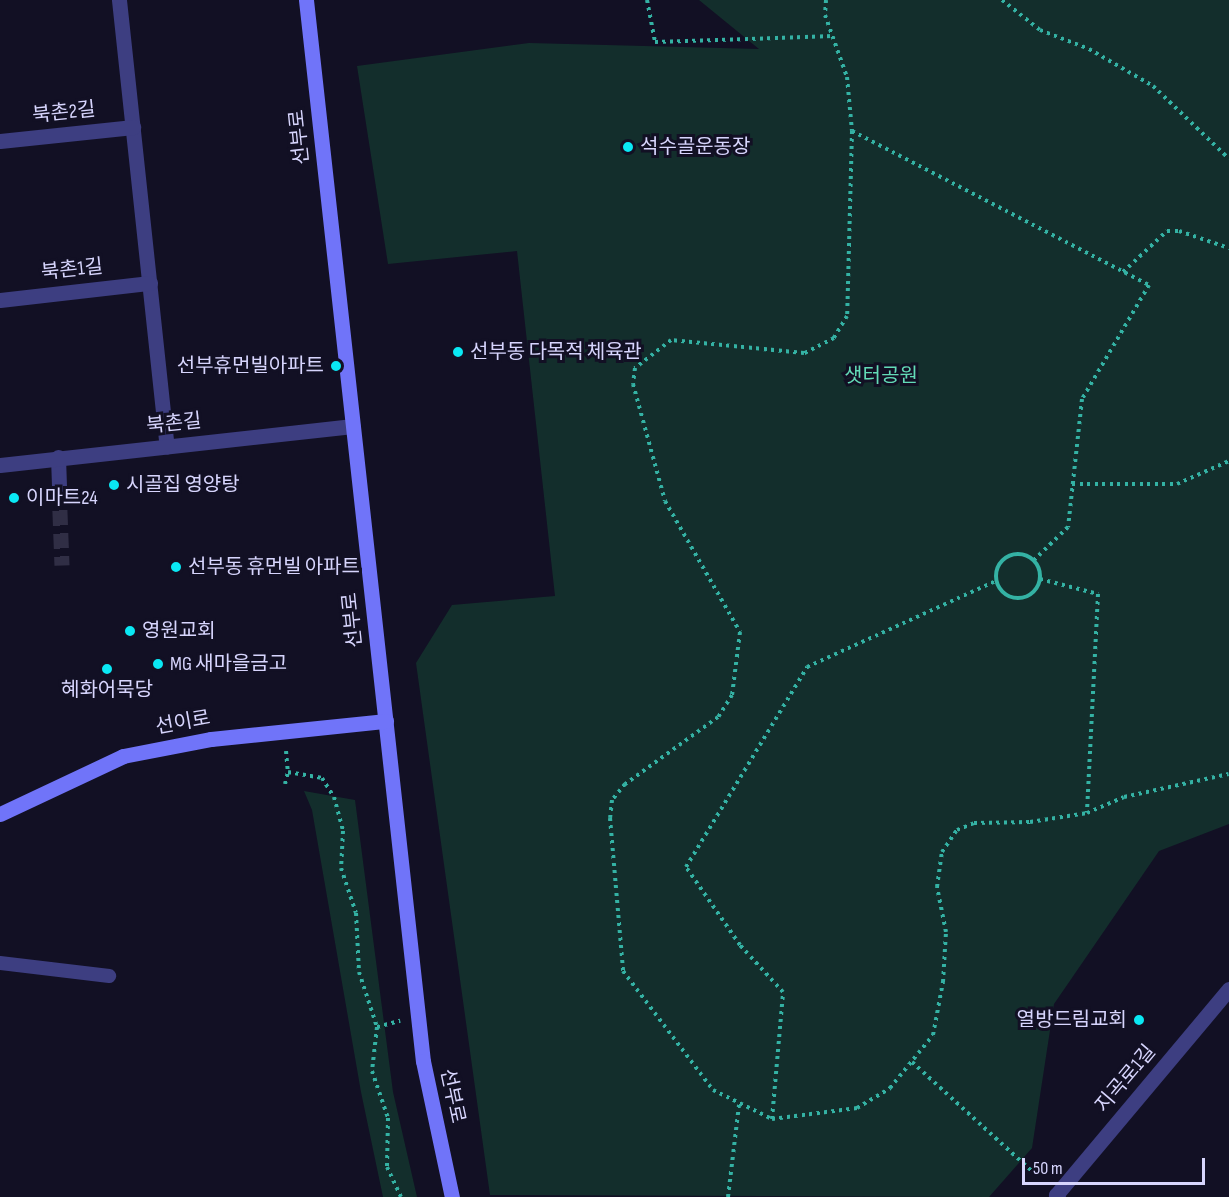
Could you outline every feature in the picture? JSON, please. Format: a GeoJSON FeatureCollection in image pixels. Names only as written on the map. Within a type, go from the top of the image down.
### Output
{"type":"FeatureCollection","features":[{"type":"Feature","properties":{"kind":"main road","name":"선부로"},"geometry":{"type":"LineString","coordinates":[[306,0],[423,1061],[452,1197]]}},
{"type":"Feature","properties":{"kind":"main road","name":"선이로"},"geometry":{"type":"LineString","coordinates":[[0,814],[123,756],[211,739],[386,721]]}},
{"type":"Feature","properties":{"kind":"street"},"geometry":{"type":"LineString","coordinates":[[119,0],[167,446]]}},
{"type":"Feature","properties":{"kind":"street","name":"북촌2길"},"geometry":{"type":"LineString","coordinates":[[0,141],[133,127]]}},
{"type":"Feature","properties":{"kind":"street","name":"북촌1길"},"geometry":{"type":"LineString","coordinates":[[0,300],[150,283]]}},
{"type":"Feature","properties":{"kind":"street","name":"북촌길"},"geometry":{"type":"LineString","coordinates":[[0,465],[353,426]]}},
{"type":"Feature","properties":{"kind":"street"},"geometry":{"type":"LineString","coordinates":[[58,457],[59,488]]}},
{"type":"Feature","properties":{"kind":"street","name":"지곡로1길"},"geometry":{"type":"LineString","coordinates":[[1057,1196],[1229,989]]}},
{"type":"Feature","properties":{"kind":"lane"},"geometry":{"type":"LineString","coordinates":[[0,963],[109,976]]}},
{"type":"Feature","properties":{"kind":"path"},"geometry":{"type":"LineString","coordinates":[[647,0],[655,42],[833,36]]}},
{"type":"Feature","properties":{"kind":"path"},"geometry":{"type":"LineString","coordinates":[[826,0],[825,15],[847,77],[852,131],[847,316],[834,338],[804,353],[671,340],[635,368],[633,384],[665,501],[740,632],[732,695],[718,717],[625,784],[612,800],[618,950],[623,971],[632,987],[713,1090],[739,1105],[772,1119],[856,1108],[890,1088],[933,1035],[943,982],[946,932],[937,888],[942,852],[957,830],[974,823],[1030,822],[1087,813],[1124,797],[1229,774]]}},
{"type":"Feature","properties":{"kind":"path"},"geometry":{"type":"LineString","coordinates":[[1002,0],[1040,30],[1089,49],[1153,86],[1229,159]]}},
{"type":"Feature","properties":{"kind":"path"},"geometry":{"type":"LineString","coordinates":[[852,131],[1149,285],[1082,399],[1068,527],[1034,560]]}},
{"type":"Feature","properties":{"kind":"path"},"geometry":{"type":"LineString","coordinates":[[1123,272],[1167,231],[1179,231],[1229,248]]}},
{"type":"Feature","properties":{"kind":"path"},"geometry":{"type":"LineString","coordinates":[[1072,484],[1177,484],[1229,461]]}},
{"type":"Feature","properties":{"kind":"path"},"geometry":{"type":"LineString","coordinates":[[1021,554],[1034,560],[1040,579],[1032,594],[1018,599],[1004,594],[996,581],[998,566],[1008,556],[1021,554]]}},
{"type":"Feature","properties":{"kind":"path"},"geometry":{"type":"LineString","coordinates":[[1040,579],[1098,594],[1087,813]]}},
{"type":"Feature","properties":{"kind":"path"},"geometry":{"type":"LineString","coordinates":[[772,1119],[783,992],[740,945],[686,867],[807,668],[996,581]]}},
{"type":"Feature","properties":{"kind":"path"},"geometry":{"type":"LineString","coordinates":[[284,731],[288,772],[285,784]]}},
{"type":"Feature","properties":{"kind":"path"},"geometry":{"type":"LineString","coordinates":[[288,772],[322,778],[334,797],[343,831],[341,868],[356,913],[359,972],[377,1027],[372,1071],[388,1118],[387,1167],[401,1197]]}},
{"type":"Feature","properties":{"kind":"path"},"geometry":{"type":"LineString","coordinates":[[377,1027],[418,1017]]}},
{"type":"Feature","properties":{"kind":"path"},"geometry":{"type":"LineString","coordinates":[[912,1062],[1033,1172]]}},
{"type":"Feature","properties":{"kind":"path"},"geometry":{"type":"LineString","coordinates":[[728,1197],[739,1105]]}},
{"type":"Feature","properties":{"kind":"green space","name":"샛터공원"},"geometry":{"type":"Polygon","coordinates":[[[699,0],[1229,0],[1229,824],[1159,851],[1054,1004],[1032,1148],[989,1197],[490,1195],[416,663],[452,605],[555,596],[517,251],[388,264],[357,66],[529,43],[759,49],[699,0]]]}},
{"type":"Feature","properties":{"kind":"green space"},"geometry":{"type":"Polygon","coordinates":[[[304,791],[355,800],[393,1092],[417,1197],[383,1197],[361,1092],[312,810],[304,791]]]}},
{"type":"Feature","properties":{"kind":"tunnel"},"geometry":{"type":"LineString","coordinates":[[59,487],[62,565]]}},
{"type":"Feature","properties":{"kind":"place","name":"석수골운동장"},"geometry":{"type":"Point","coordinates":[628,147]}},
{"type":"Feature","properties":{"kind":"place","name":"선부동 다목적 체육관"},"geometry":{"type":"Point","coordinates":[458,352]}},
{"type":"Feature","properties":{"kind":"place","name":"선부휴먼빌아파트"},"geometry":{"type":"Point","coordinates":[336,366]}},
{"type":"Feature","properties":{"kind":"place","name":"시골집 영양탕"},"geometry":{"type":"Point","coordinates":[114,485]}},
{"type":"Feature","properties":{"kind":"place","name":"이마트24"},"geometry":{"type":"Point","coordinates":[14,498]}},
{"type":"Feature","properties":{"kind":"place","name":"선부동 휴먼빌 아파트"},"geometry":{"type":"Point","coordinates":[176,567]}},
{"type":"Feature","properties":{"kind":"place","name":"영원교회"},"geometry":{"type":"Point","coordinates":[130,631]}},
{"type":"Feature","properties":{"kind":"place","name":"MG 새마을금고"},"geometry":{"type":"Point","coordinates":[158,664]}},
{"type":"Feature","properties":{"kind":"place","name":"혜화어묵당"},"geometry":{"type":"Point","coordinates":[107,669]}},
{"type":"Feature","properties":{"kind":"place","name":"열방드림교회"},"geometry":{"type":"Point","coordinates":[1139,1020]}}]}
